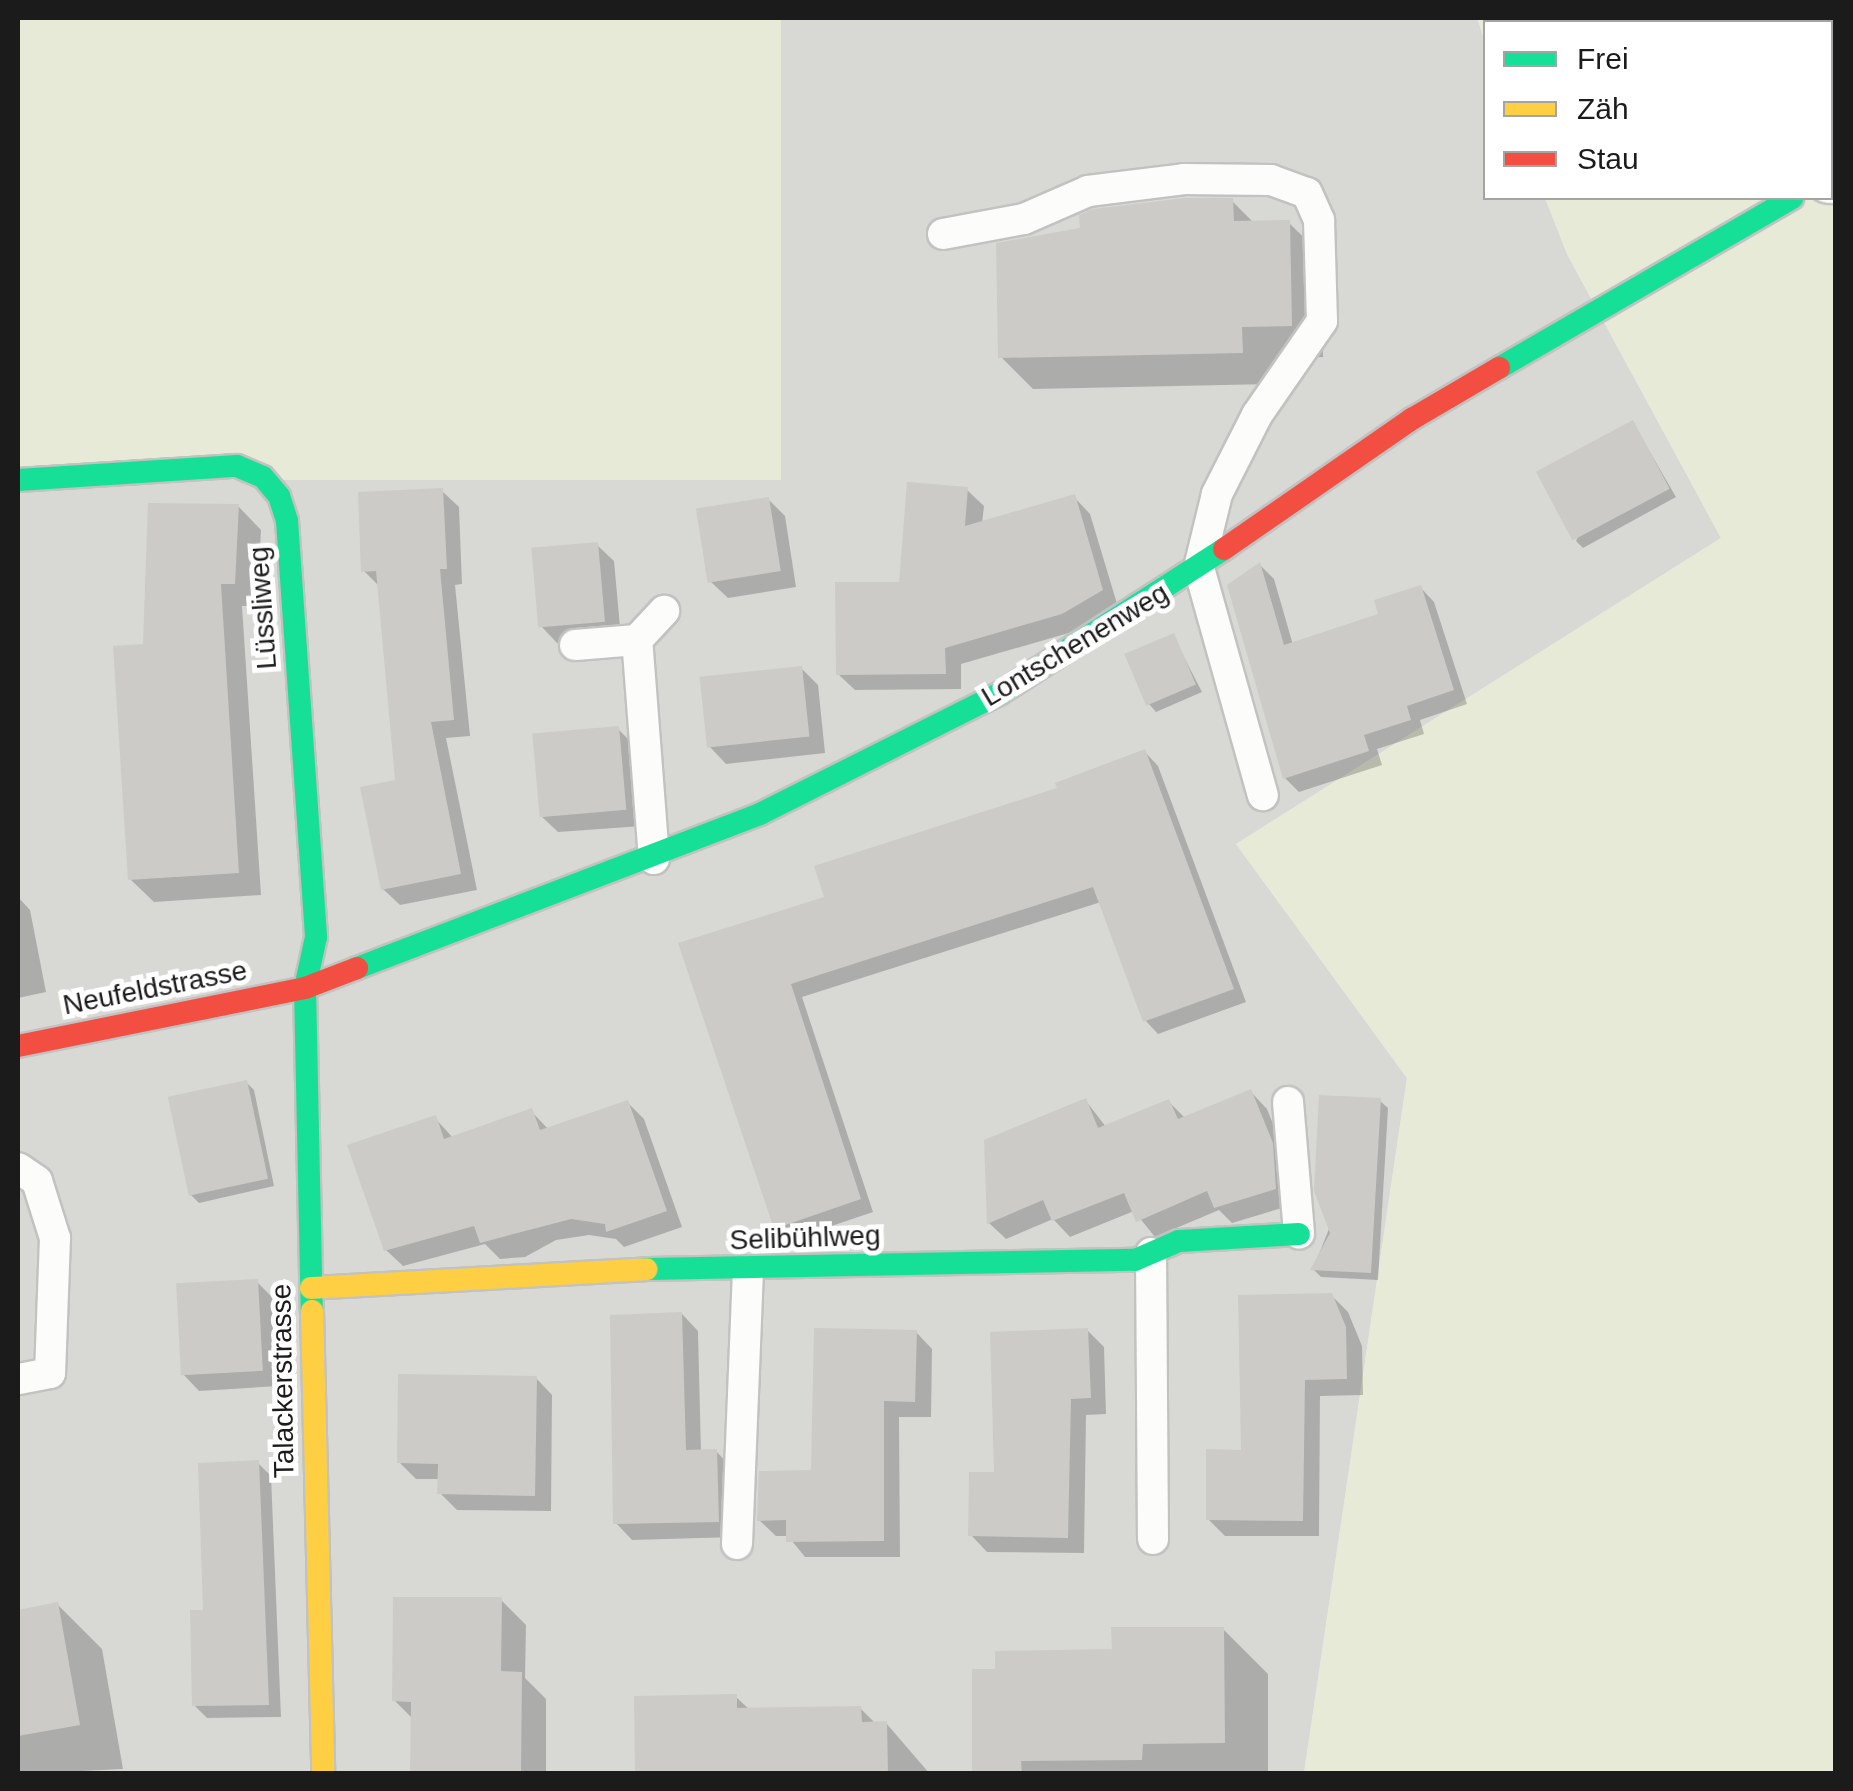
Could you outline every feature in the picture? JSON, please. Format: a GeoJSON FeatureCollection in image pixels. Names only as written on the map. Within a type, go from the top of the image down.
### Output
{"type":"FeatureCollection","features":[{"type":"Feature","properties":{"kind":"street","name":"Lontschenenweg"},"geometry":{"type":"LineString","coordinates":[[305,988],[654,859],[793,799],[968,710],[1199,568],[1412,419],[1789,200]]}},
{"type":"Feature","properties":{"kind":"street","name":"Lüssliweg"},"geometry":{"type":"LineString","coordinates":[[18,480],[237,466],[263,477],[279,496],[286,521],[316,937],[305,988]]}},
{"type":"Feature","properties":{"kind":"street","name":"Neufeldstrasse"},"geometry":{"type":"LineString","coordinates":[[18,1046],[305,988]]}},
{"type":"Feature","properties":{"kind":"street","name":"Talackerstrasse"},"geometry":{"type":"LineString","coordinates":[[305,988],[323,1774]]}},
{"type":"Feature","properties":{"kind":"street","name":"Selibühlweg"},"geometry":{"type":"LineString","coordinates":[[311,1288],[515,1272],[748,1271],[1134,1260],[1179,1241],[1299,1234]]}},
{"type":"Feature","properties":{"kind":"lane"},"geometry":{"type":"LineString","coordinates":[[943,234],[1024,219],[1088,191],[1184,178],[1271,180],[1307,193],[1320,220],[1322,321],[1258,415],[1218,494],[1199,568],[1263,796]]}},
{"type":"Feature","properties":{"kind":"lane"},"geometry":{"type":"LineString","coordinates":[[574,646],[636,640],[664,611]]}},
{"type":"Feature","properties":{"kind":"lane"},"geometry":{"type":"LineString","coordinates":[[636,640],[654,859]]}},
{"type":"Feature","properties":{"kind":"lane"},"geometry":{"type":"LineString","coordinates":[[1288,1102],[1299,1234]]}},
{"type":"Feature","properties":{"kind":"lane"},"geometry":{"type":"LineString","coordinates":[[18,1168],[37,1181],[56,1238],[50,1373],[18,1379]]}},
{"type":"Feature","properties":{"kind":"lane"},"geometry":{"type":"LineString","coordinates":[[1151,1253],[1153,1539]]}},
{"type":"Feature","properties":{"kind":"lane"},"geometry":{"type":"LineString","coordinates":[[737,1544],[748,1271]]}},
{"type":"Feature","properties":{"kind":"shaded area"},"geometry":{"type":"Polygon","coordinates":[[[781,18],[1477,18],[1483,35],[1483,200],[1546,200],[1567,254],[1721,538],[1236,844],[1407,1078],[1304,1773],[18,1774],[18,480],[771,435],[781,18]]]}},
{"type":"Feature","properties":{"kind":"green space"},"geometry":{"type":"Polygon","coordinates":[[[18,18],[781,18],[781,480],[18,480],[18,18]]]}},
{"type":"Feature","properties":{"kind":"green space"},"geometry":{"type":"Polygon","coordinates":[[[1477,18],[1835,18],[1835,1773],[1304,1773],[1407,1078],[1236,844],[1721,538],[1567,254],[1546,200],[1833,200],[1833,20],[1483,20],[1483,35],[1477,18]]]}},
{"type":"Feature","properties":{"kind":"building"},"geometry":{"type":"Polygon","coordinates":[[[1185,198],[1233,198],[1234,221],[1290,220],[1292,326],[1242,327],[1243,353],[998,358],[996,243],[1080,228],[1079,215],[1093,209],[1185,198]]]}},
{"type":"Feature","properties":{"kind":"building"},"geometry":{"type":"Polygon","coordinates":[[[1633,420],[1670,489],[1572,541],[1536,472],[1633,420]]]}},
{"type":"Feature","properties":{"kind":"building"},"geometry":{"type":"Polygon","coordinates":[[[907,482],[968,487],[965,526],[1075,494],[1103,590],[1062,614],[945,648],[946,674],[836,675],[835,582],[899,582],[907,482]]]}},
{"type":"Feature","properties":{"kind":"building"},"geometry":{"type":"Polygon","coordinates":[[[443,488],[447,569],[440,569],[454,720],[431,722],[461,874],[381,890],[360,787],[395,780],[376,571],[361,572],[358,492],[443,488]]]}},
{"type":"Feature","properties":{"kind":"building"},"geometry":{"type":"Polygon","coordinates":[[[769,497],[781,571],[708,583],[696,509],[769,497]]]}},
{"type":"Feature","properties":{"kind":"building"},"geometry":{"type":"Polygon","coordinates":[[[148,503],[239,504],[235,584],[221,584],[239,873],[128,880],[113,646],[143,644],[148,503]]]}},
{"type":"Feature","properties":{"kind":"building"},"geometry":{"type":"Polygon","coordinates":[[[598,542],[605,622],[538,628],[531,548],[598,542]]]}},
{"type":"Feature","properties":{"kind":"building"},"geometry":{"type":"Polygon","coordinates":[[[1260,562],[1284,645],[1378,614],[1374,600],[1421,585],[1454,690],[1407,706],[1411,720],[1364,735],[1369,751],[1283,779],[1227,585],[1260,562]]]}},
{"type":"Feature","properties":{"kind":"building"},"geometry":{"type":"Polygon","coordinates":[[[1174,633],[1196,685],[1146,706],[1124,654],[1174,633]]]}},
{"type":"Feature","properties":{"kind":"building"},"geometry":{"type":"Polygon","coordinates":[[[802,666],[809,737],[707,747],[700,677],[802,666]]]}},
{"type":"Feature","properties":{"kind":"building"},"geometry":{"type":"Polygon","coordinates":[[[619,726],[626,810],[540,817],[532,734],[619,726]]]}},
{"type":"Feature","properties":{"kind":"building"},"geometry":{"type":"Polygon","coordinates":[[[1145,749],[1234,989],[1143,1022],[1093,887],[791,984],[861,1199],[774,1229],[678,943],[824,897],[814,866],[1057,788],[1055,783],[1145,749]]]}},
{"type":"Feature","properties":{"kind":"building"},"geometry":{"type":"Polygon","coordinates":[[[247,1080],[268,1179],[189,1196],[168,1097],[247,1080]]]}},
{"type":"Feature","properties":{"kind":"building"},"geometry":{"type":"Polygon","coordinates":[[[1251,1089],[1273,1143],[1276,1189],[1214,1208],[1207,1191],[1136,1222],[1124,1193],[1052,1221],[1043,1200],[987,1224],[984,1140],[1086,1098],[1098,1128],[1169,1099],[1178,1119],[1251,1089]]]}},
{"type":"Feature","properties":{"kind":"building"},"geometry":{"type":"Polygon","coordinates":[[[1319,1095],[1381,1098],[1371,1273],[1310,1270],[1330,1233],[1314,1191],[1319,1095]]]}},
{"type":"Feature","properties":{"kind":"building"},"geometry":{"type":"Polygon","coordinates":[[[628,1100],[667,1211],[606,1232],[605,1224],[571,1219],[480,1243],[474,1226],[384,1251],[347,1145],[436,1115],[444,1139],[532,1108],[540,1130],[628,1100]]]}},
{"type":"Feature","properties":{"kind":"building"},"geometry":{"type":"Polygon","coordinates":[[[258,1279],[263,1371],[181,1375],[176,1283],[258,1279]]]}},
{"type":"Feature","properties":{"kind":"building"},"geometry":{"type":"Polygon","coordinates":[[[1332,1293],[1346,1327],[1347,1379],[1305,1380],[1303,1521],[1206,1520],[1206,1449],[1241,1450],[1238,1295],[1332,1293]]]}},
{"type":"Feature","properties":{"kind":"building"},"geometry":{"type":"Polygon","coordinates":[[[682,1312],[686,1450],[717,1449],[719,1522],[613,1524],[610,1315],[682,1312]]]}},
{"type":"Feature","properties":{"kind":"building"},"geometry":{"type":"Polygon","coordinates":[[[814,1328],[917,1330],[915,1402],[884,1401],[884,1541],[786,1542],[786,1520],[757,1521],[759,1471],[811,1470],[814,1328]]]}},
{"type":"Feature","properties":{"kind":"building"},"geometry":{"type":"Polygon","coordinates":[[[1088,1328],[1091,1398],[1071,1399],[1068,1538],[968,1536],[969,1472],[994,1472],[990,1332],[1088,1328]]]}},
{"type":"Feature","properties":{"kind":"building"},"geometry":{"type":"Polygon","coordinates":[[[398,1374],[537,1376],[535,1496],[437,1494],[438,1464],[397,1463],[398,1374]]]}},
{"type":"Feature","properties":{"kind":"building"},"geometry":{"type":"Polygon","coordinates":[[[259,1460],[269,1705],[192,1706],[190,1610],[203,1610],[198,1463],[259,1460]]]}},
{"type":"Feature","properties":{"kind":"building"},"geometry":{"type":"Polygon","coordinates":[[[393,1597],[502,1597],[501,1671],[522,1672],[521,1774],[410,1774],[411,1702],[392,1701],[393,1597]]]}},
{"type":"Feature","properties":{"kind":"building"},"geometry":{"type":"Polygon","coordinates":[[[58,1602],[80,1725],[18,1736],[18,1610],[58,1602]]]}},
{"type":"Feature","properties":{"kind":"building"},"geometry":{"type":"Polygon","coordinates":[[[1111,1627],[1224,1627],[1225,1743],[1143,1744],[1142,1760],[1021,1761],[1022,1773],[972,1773],[972,1669],[995,1669],[995,1651],[1112,1649],[1111,1627]]]}},
{"type":"Feature","properties":{"kind":"building"},"geometry":{"type":"Polygon","coordinates":[[[737,1694],[737,1708],[861,1706],[862,1722],[887,1721],[888,1774],[635,1774],[634,1696],[737,1694]]]}},
{"type":"Feature","properties":{"kind":"traffic: fast"},"geometry":{"type":"LineString","coordinates":[[1499,368],[1789,200]]}},
{"type":"Feature","properties":{"kind":"traffic: fast"},"geometry":{"type":"LineString","coordinates":[[18,480],[237,466],[263,477],[279,496],[287,521],[316,937],[305,988],[312,1311]]}},
{"type":"Feature","properties":{"kind":"traffic: fast"},"geometry":{"type":"LineString","coordinates":[[357,968],[760,814],[999,694],[1224,549]]}},
{"type":"Feature","properties":{"kind":"traffic: fast"},"geometry":{"type":"LineString","coordinates":[[646,1269],[1135,1260],[1179,1241],[1299,1234]]}},
{"type":"Feature","properties":{"kind":"traffic: slow"},"geometry":{"type":"LineString","coordinates":[[311,1288],[646,1269]]}},
{"type":"Feature","properties":{"kind":"traffic: slow"},"geometry":{"type":"LineString","coordinates":[[312,1311],[323,1774]]}},
{"type":"Feature","properties":{"kind":"traffic: jam"},"geometry":{"type":"LineString","coordinates":[[1224,549],[1412,419],[1499,368]]}},
{"type":"Feature","properties":{"kind":"traffic: jam"},"geometry":{"type":"LineString","coordinates":[[18,1046],[305,988],[357,968]]}}]}
